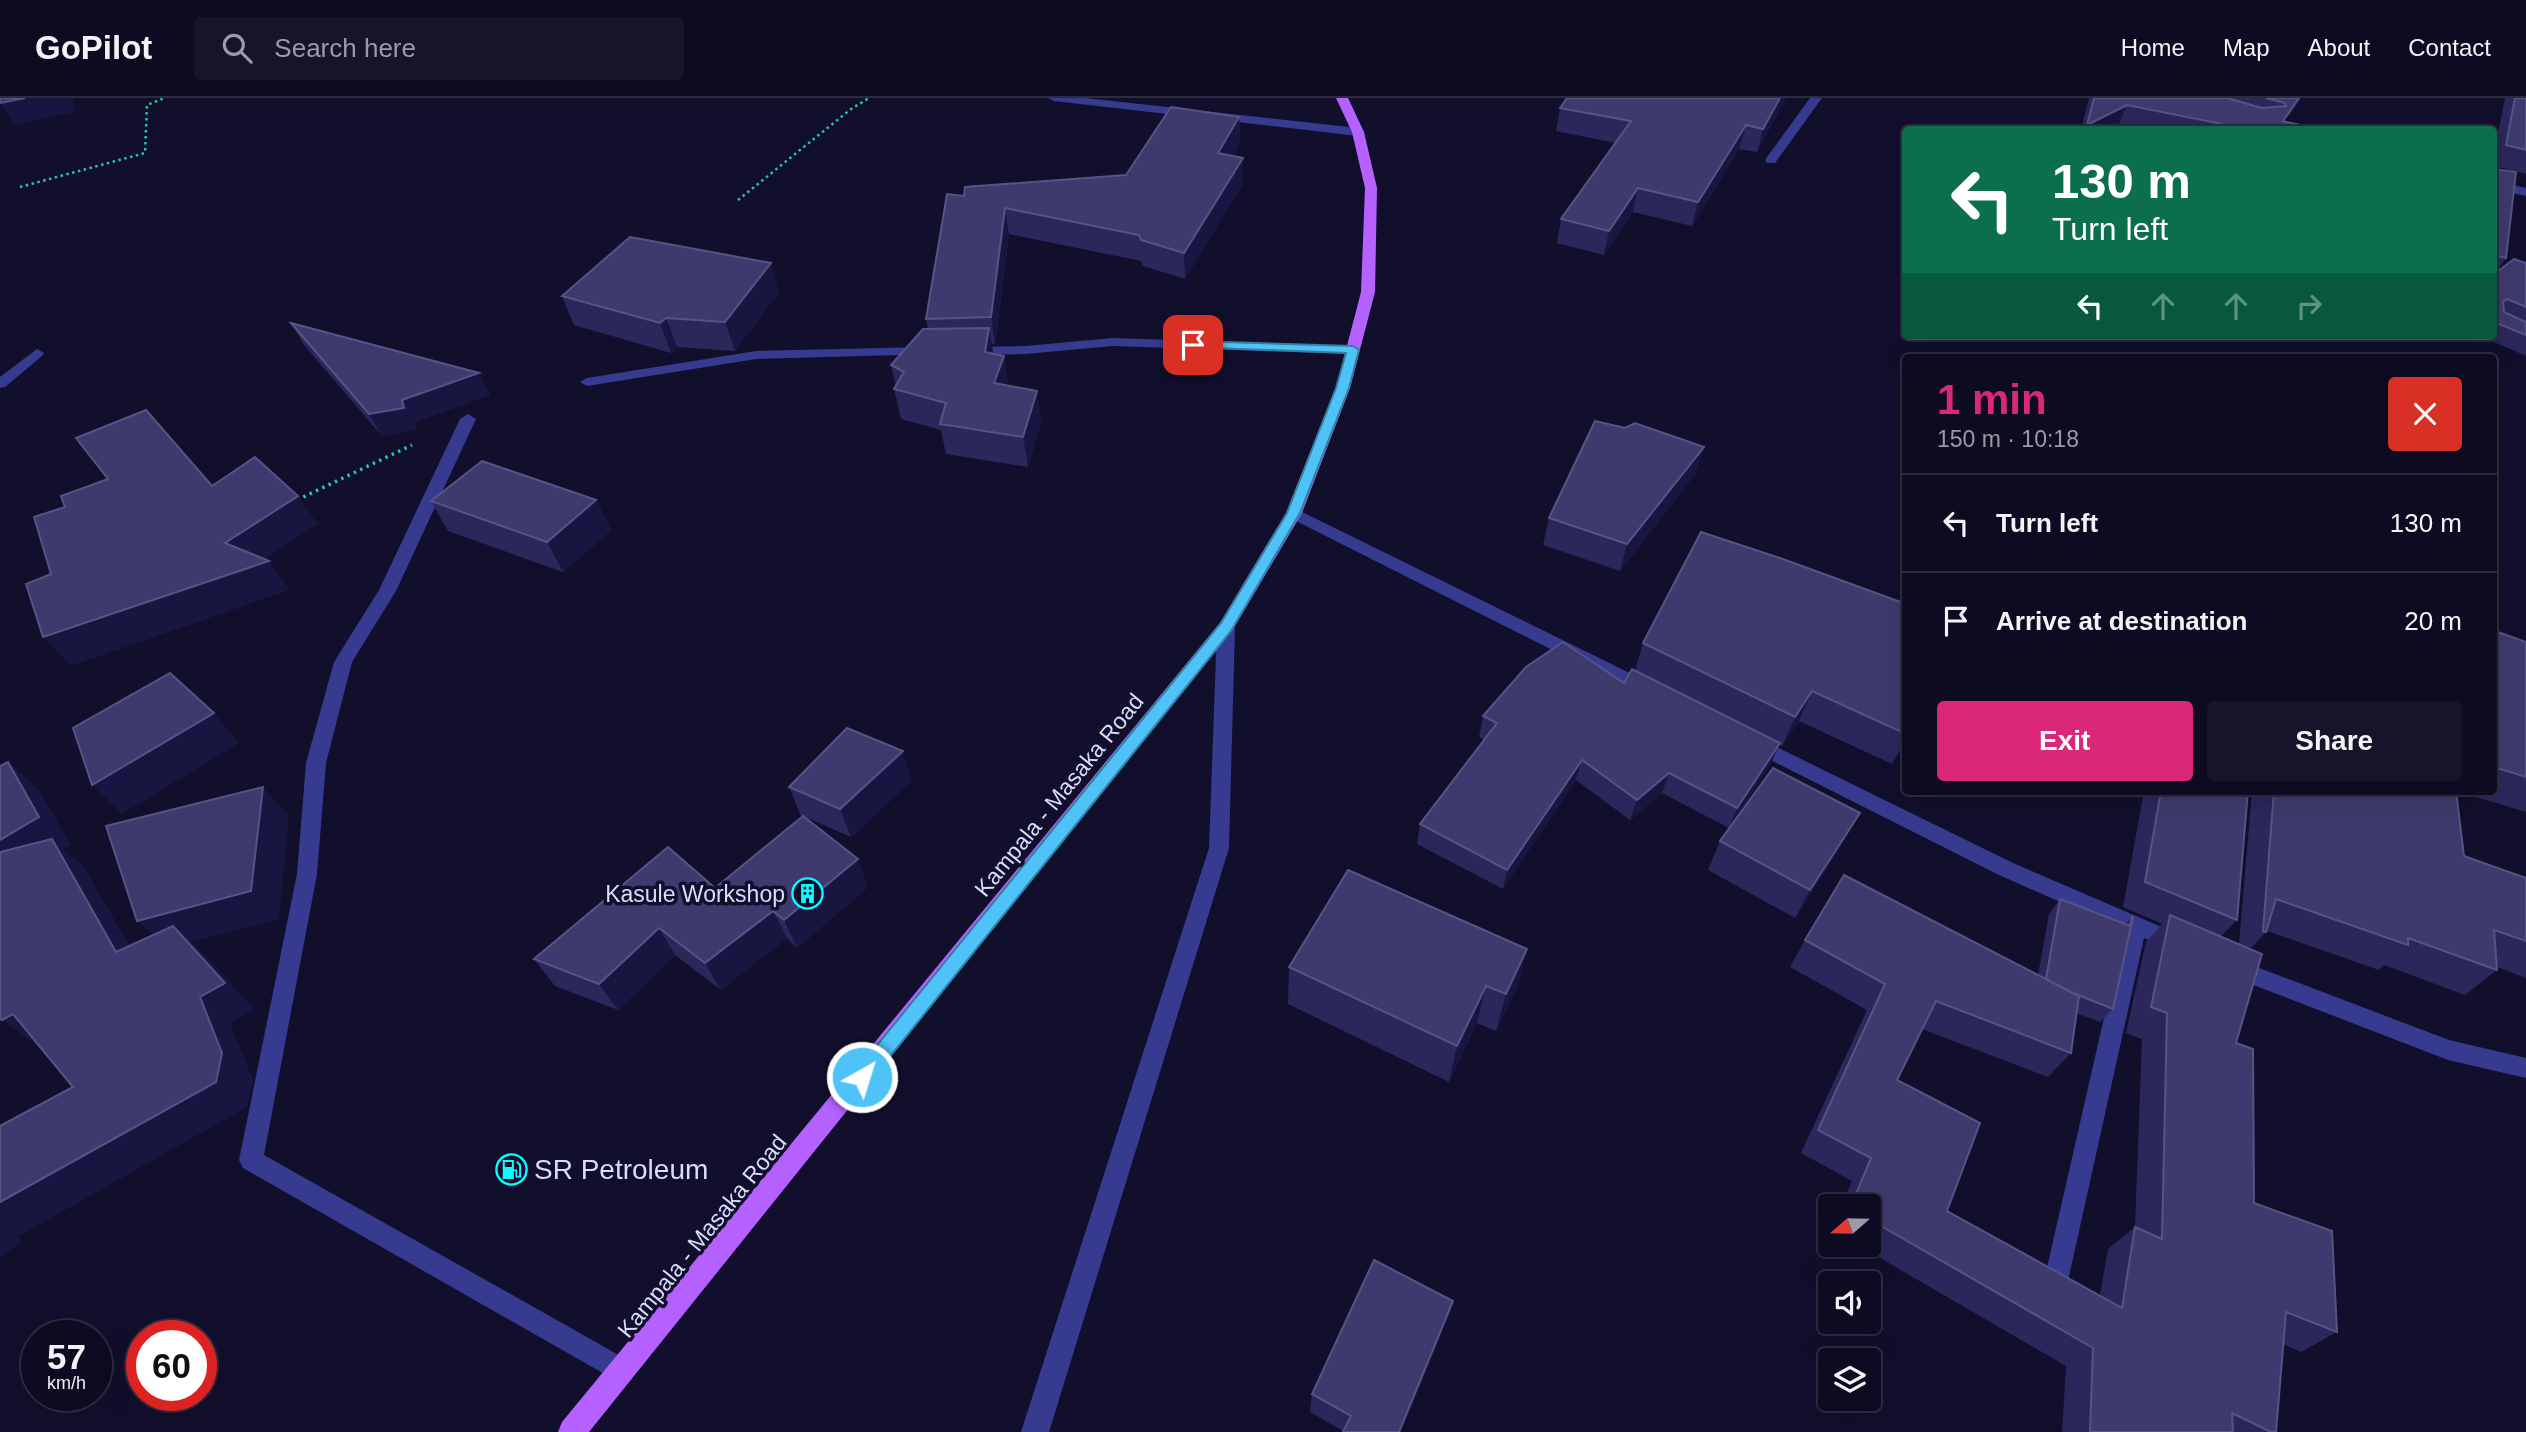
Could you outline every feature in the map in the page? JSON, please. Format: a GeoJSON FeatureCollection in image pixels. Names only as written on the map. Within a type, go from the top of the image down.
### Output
{"type":"FeatureCollection","features":[{"type":"Feature","properties":{"kind":"main road","name":"Kampala - Masaka Road"},"geometry":{"type":"LineString","coordinates":[[572,1432],[1226,627],[1294,513],[1343,388],[1368,292],[1371,188],[1359,132],[1342,98]]}},
{"type":"Feature","properties":{"kind":"street"},"geometry":{"type":"LineString","coordinates":[[1054,98],[1359,132]]}},
{"type":"Feature","properties":{"kind":"street"},"geometry":{"type":"LineString","coordinates":[[1771,160],[1816,98]]}},
{"type":"Feature","properties":{"kind":"street"},"geometry":{"type":"LineString","coordinates":[[2497,186],[2526,192]]}},
{"type":"Feature","properties":{"kind":"street"},"geometry":{"type":"LineString","coordinates":[[587,382],[756,355],[1026,350],[1112,342],[1353,350]]}},
{"type":"Feature","properties":{"kind":"street"},"geometry":{"type":"LineString","coordinates":[[0,384],[37,353]]}},
{"type":"Feature","properties":{"kind":"street"},"geometry":{"type":"LineString","coordinates":[[468,419],[387,592],[342,662],[316,762],[307,874],[251,1160],[622,1371]]}},
{"type":"Feature","properties":{"kind":"street"},"geometry":{"type":"LineString","coordinates":[[1294,513],[1669,700]]}},
{"type":"Feature","properties":{"kind":"street"},"geometry":{"type":"LineString","coordinates":[[1035,1432],[1219,848],[1226,627]]}},
{"type":"Feature","properties":{"kind":"street"},"geometry":{"type":"LineString","coordinates":[[1731,732],[2006,869],[2136,925],[2448,1049],[2526,1069]]}},
{"type":"Feature","properties":{"kind":"street"},"geometry":{"type":"LineString","coordinates":[[2059,1272],[2136,925]]}},
{"type":"Feature","properties":{"kind":"path"},"geometry":{"type":"LineString","coordinates":[[20,187],[145,153],[147,105],[164,98]]}},
{"type":"Feature","properties":{"kind":"path"},"geometry":{"type":"LineString","coordinates":[[738,200],[851,108],[869,98]]}},
{"type":"Feature","properties":{"kind":"path"},"geometry":{"type":"LineString","coordinates":[[296,501],[468,419]]}},
{"type":"Feature","properties":{"kind":"building"},"geometry":{"type":"Polygon","coordinates":[[[0,98],[25,98],[0,103],[0,98]]]}},
{"type":"Feature","properties":{"kind":"building"},"geometry":{"type":"Polygon","coordinates":[[[1567,98],[1780,98],[1763,129],[1746,125],[1698,202],[1638,188],[1609,231],[1561,219],[1631,121],[1560,108],[1567,98]]]}},
{"type":"Feature","properties":{"kind":"building"},"geometry":{"type":"Polygon","coordinates":[[[2094,98],[2227,98],[2262,108],[2286,106],[2285,103],[2266,98],[2299,98],[2283,121],[2300,126],[2221,126],[2222,124],[2127,105],[2087,125],[2094,98]]]}},
{"type":"Feature","properties":{"kind":"building"},"geometry":{"type":"Polygon","coordinates":[[[2515,98],[2526,98],[2526,150],[2506,145],[2515,98]]]}},
{"type":"Feature","properties":{"kind":"building"},"geometry":{"type":"Polygon","coordinates":[[[1171,107],[1239,117],[1218,153],[1243,158],[1184,253],[1141,240],[1139,235],[1005,208],[991,317],[926,319],[947,194],[964,196],[965,187],[1126,175],[1171,107]]]}},
{"type":"Feature","properties":{"kind":"building"},"geometry":{"type":"Polygon","coordinates":[[[2497,169],[2516,172],[2506,258],[2497,256],[2497,169]]]}},
{"type":"Feature","properties":{"kind":"building"},"geometry":{"type":"Polygon","coordinates":[[[630,237],[771,263],[725,322],[666,318],[660,323],[562,296],[630,237]]]}},
{"type":"Feature","properties":{"kind":"building"},"geometry":{"type":"Polygon","coordinates":[[[2514,259],[2526,263],[2526,307],[2507,299],[2503,302],[2504,312],[2526,322],[2526,335],[2497,323],[2497,272],[2514,259]]]}},
{"type":"Feature","properties":{"kind":"building"},"geometry":{"type":"Polygon","coordinates":[[[291,323],[479,373],[402,400],[404,408],[369,414],[291,323]]]}},
{"type":"Feature","properties":{"kind":"building"},"geometry":{"type":"Polygon","coordinates":[[[989,328],[985,352],[1004,356],[994,383],[1037,391],[1023,437],[940,424],[946,403],[894,389],[904,372],[891,365],[923,329],[989,328]]]}},
{"type":"Feature","properties":{"kind":"building"},"geometry":{"type":"Polygon","coordinates":[[[146,410],[212,486],[255,457],[298,496],[225,543],[269,561],[43,637],[26,584],[51,574],[34,517],[65,507],[61,496],[108,479],[76,438],[146,410]]]}},
{"type":"Feature","properties":{"kind":"building"},"geometry":{"type":"Polygon","coordinates":[[[1595,421],[1625,428],[1635,423],[1704,447],[1627,544],[1549,518],[1595,421]]]}},
{"type":"Feature","properties":{"kind":"building"},"geometry":{"type":"Polygon","coordinates":[[[482,461],[596,500],[547,542],[431,501],[482,461]]]}},
{"type":"Feature","properties":{"kind":"building"},"geometry":{"type":"Polygon","coordinates":[[[1701,532],[1780,558],[1902,603],[1902,732],[1812,691],[1795,717],[1643,643],[1701,532]]]}},
{"type":"Feature","properties":{"kind":"building"},"geometry":{"type":"Polygon","coordinates":[[[2498,632],[2526,642],[2526,777],[2497,768],[2498,632]]]}},
{"type":"Feature","properties":{"kind":"building"},"geometry":{"type":"Polygon","coordinates":[[[1563,642],[1624,683],[1632,669],[1780,743],[1737,808],[1669,773],[1637,800],[1582,760],[1507,870],[1420,824],[1497,723],[1483,716],[1526,667],[1563,642]]]}},
{"type":"Feature","properties":{"kind":"building"},"geometry":{"type":"Polygon","coordinates":[[[170,673],[214,713],[92,785],[73,728],[170,673]]]}},
{"type":"Feature","properties":{"kind":"building"},"geometry":{"type":"Polygon","coordinates":[[[847,728],[903,751],[840,809],[789,787],[847,728]]]}},
{"type":"Feature","properties":{"kind":"building"},"geometry":{"type":"Polygon","coordinates":[[[8,762],[39,817],[0,840],[0,766],[8,762]]]}},
{"type":"Feature","properties":{"kind":"building"},"geometry":{"type":"Polygon","coordinates":[[[1773,768],[1860,813],[1810,890],[1720,841],[1773,768]]]}},
{"type":"Feature","properties":{"kind":"building"},"geometry":{"type":"Polygon","coordinates":[[[263,787],[251,891],[137,921],[106,826],[263,787]]]}},
{"type":"Feature","properties":{"kind":"building"},"geometry":{"type":"Polygon","coordinates":[[[2160,795],[2248,795],[2237,920],[2145,882],[2160,795]]]}},
{"type":"Feature","properties":{"kind":"building"},"geometry":{"type":"Polygon","coordinates":[[[2274,795],[2456,795],[2464,856],[2526,878],[2526,941],[2494,930],[2497,970],[2408,938],[2408,945],[2276,899],[2266,932],[2263,931],[2274,795]]]}},
{"type":"Feature","properties":{"kind":"building"},"geometry":{"type":"Polygon","coordinates":[[[803,816],[858,859],[784,920],[773,911],[705,963],[659,928],[599,984],[534,959],[668,847],[715,888],[803,816]]]}},
{"type":"Feature","properties":{"kind":"building"},"geometry":{"type":"Polygon","coordinates":[[[52,839],[116,952],[173,926],[225,983],[200,997],[222,1053],[216,1082],[0,1202],[0,1126],[73,1087],[13,1014],[0,1019],[0,852],[52,839]]]}},
{"type":"Feature","properties":{"kind":"building"},"geometry":{"type":"Polygon","coordinates":[[[1348,870],[1527,949],[1506,994],[1486,986],[1457,1046],[1289,967],[1348,870]]]}},
{"type":"Feature","properties":{"kind":"building"},"geometry":{"type":"Polygon","coordinates":[[[1844,875],[2079,996],[2071,1053],[1936,1001],[1897,1080],[1980,1123],[1947,1211],[2122,1308],[2135,1227],[2162,1239],[2167,1013],[2151,1007],[2170,915],[2262,954],[2236,1043],[2253,1049],[2254,1203],[2332,1231],[2337,1332],[2286,1312],[2276,1432],[2232,1413],[2233,1432],[2090,1432],[2093,1348],[1881,1226],[1881,1194],[1856,1194],[1871,1158],[1818,1130],[1885,984],[1805,940],[1844,875]]]}},
{"type":"Feature","properties":{"kind":"building"},"geometry":{"type":"Polygon","coordinates":[[[2060,899],[2130,926],[2133,917],[2113,1009],[2046,979],[2060,899]]]}},
{"type":"Feature","properties":{"kind":"building"},"geometry":{"type":"Polygon","coordinates":[[[1374,1260],[1453,1301],[1399,1432],[1343,1432],[1351,1416],[1312,1394],[1374,1260]]]}},
{"type":"Feature","properties":{"kind":"place","name":"Kasule Workshop"},"geometry":{"type":"Point","coordinates":[808,894]}},
{"type":"Feature","properties":{"kind":"place","name":"SR Petroleum"},"geometry":{"type":"Point","coordinates":[511,1169]}},
{"type":"Feature","properties":{"kind":"route"},"geometry":{"type":"LineString","coordinates":[[862,1077],[1226,627],[1294,513],[1343,388],[1353,350],[1193,345]]}}]}
